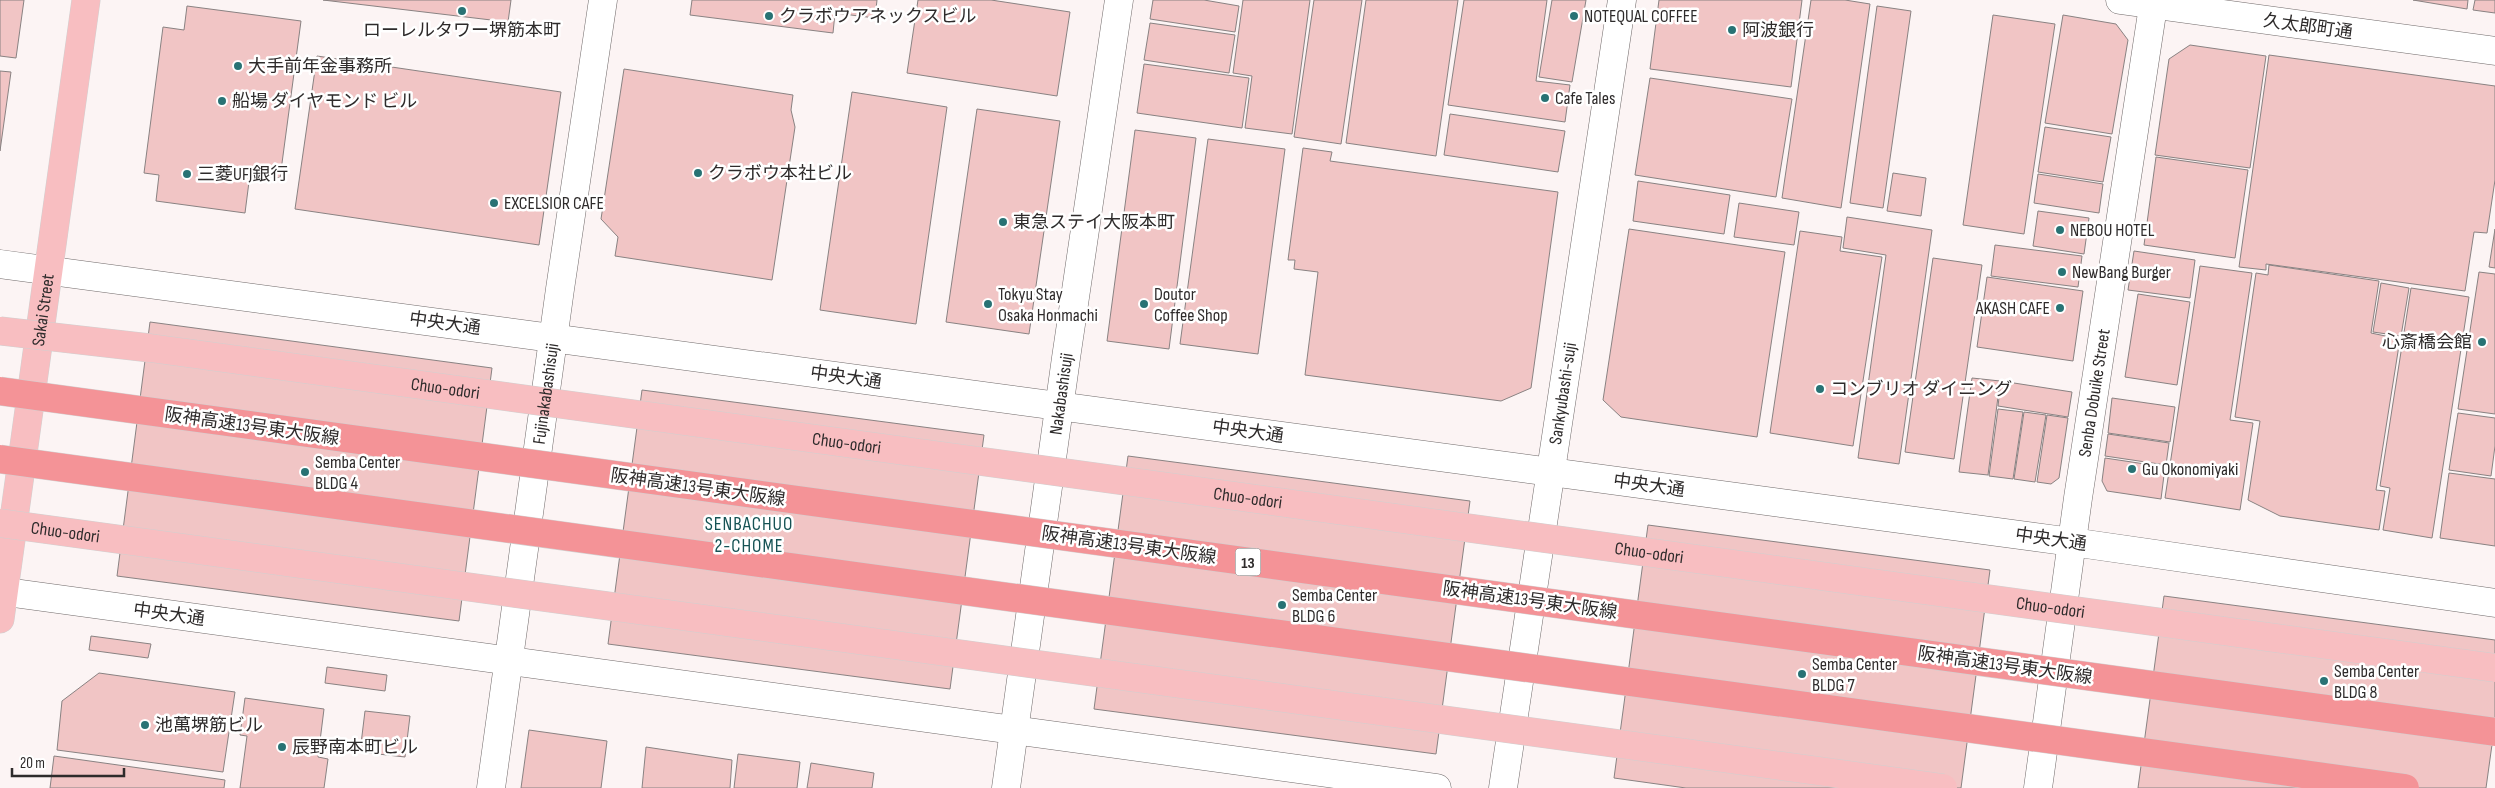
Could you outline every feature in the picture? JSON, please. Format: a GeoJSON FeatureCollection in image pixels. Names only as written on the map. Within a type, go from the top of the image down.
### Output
{"type":"FeatureCollection","features":[{"type":"Feature","properties":{"kind":"highway","name":"阪神高速13号東大阪線"},"geometry":{"type":"LineString","coordinates":[[0,392],[2495,732]]}},
{"type":"Feature","properties":{"kind":"highway"},"geometry":{"type":"LineString","coordinates":[[0,460],[2405,788]]}},
{"type":"Feature","properties":{"kind":"main road","name":"Sakai Street"},"geometry":{"type":"LineString","coordinates":[[0,620],[2,591],[86,0]]}},
{"type":"Feature","properties":{"kind":"main road","name":"Chuo-odori"},"geometry":{"type":"LineString","coordinates":[[0,331],[150,348],[2495,668]]}},
{"type":"Feature","properties":{"kind":"main road","name":"Chuo-odori"},"geometry":{"type":"LineString","coordinates":[[0,523],[1944,788]]}},
{"type":"Feature","properties":{"kind":"street","name":"Fujinakabashisuji"},"geometry":{"type":"LineString","coordinates":[[491,788],[553,337],[603,0]]}},
{"type":"Feature","properties":{"kind":"street","name":"Nakabashisuji"},"geometry":{"type":"LineString","coordinates":[[1006,788],[1059,406],[1119,0]]}},
{"type":"Feature","properties":{"kind":"street","name":"Sankyubashi-suji"},"geometry":{"type":"LineString","coordinates":[[1503,788],[1622,0]]}},
{"type":"Feature","properties":{"kind":"street","name":"久太郎町通"},"geometry":{"type":"LineString","coordinates":[[2120,0],[2154,2],[2495,51]]}},
{"type":"Feature","properties":{"kind":"street","name":"Senba Dobuike Street"},"geometry":{"type":"LineString","coordinates":[[2038,788],[2072,542],[2154,2]]}},
{"type":"Feature","properties":{"kind":"street","name":"中央大通"},"geometry":{"type":"LineString","coordinates":[[0,264],[2072,542],[2495,603]]}},
{"type":"Feature","properties":{"kind":"street","name":"中央大通"},"geometry":{"type":"LineString","coordinates":[[2,591],[1437,788]]}},
{"type":"Feature","properties":{"kind":"building"},"geometry":{"type":"Polygon","coordinates":[[[0,0],[24,0],[16,58],[0,56],[0,0]]]}},
{"type":"Feature","properties":{"kind":"building","name":"ローレルタワー堺筋本町"},"geometry":{"type":"Polygon","coordinates":[[[323,0],[511,0],[508,22],[323,0]]]}},
{"type":"Feature","properties":{"kind":"building","name":"クラボウアネックスビル"},"geometry":{"type":"Polygon","coordinates":[[[692,0],[877,0],[875,18],[835,13],[833,33],[690,15],[692,0]]]}},
{"type":"Feature","properties":{"kind":"building"},"geometry":{"type":"Polygon","coordinates":[[[918,0],[991,0],[1070,12],[1057,96],[907,73],[918,0]]]}},
{"type":"Feature","properties":{"kind":"building"},"geometry":{"type":"Polygon","coordinates":[[[1153,0],[1204,0],[1239,6],[1235,32],[1150,19],[1153,0]]]}},
{"type":"Feature","properties":{"kind":"building"},"geometry":{"type":"Polygon","coordinates":[[[1243,0],[1310,0],[1292,134],[1245,128],[1252,76],[1233,73],[1243,0]]]}},
{"type":"Feature","properties":{"kind":"building"},"geometry":{"type":"Polygon","coordinates":[[[1314,0],[1362,0],[1341,144],[1294,137],[1314,0]]]}},
{"type":"Feature","properties":{"kind":"building"},"geometry":{"type":"Polygon","coordinates":[[[1366,0],[1458,0],[1436,156],[1346,143],[1366,0]]]}},
{"type":"Feature","properties":{"kind":"building"},"geometry":{"type":"Polygon","coordinates":[[[1464,0],[1547,0],[1536,81],[1570,85],[1565,122],[1448,105],[1464,0]]]}},
{"type":"Feature","properties":{"kind":"building"},"geometry":{"type":"Polygon","coordinates":[[[1552,0],[1586,0],[1572,82],[1539,77],[1552,0]]]}},
{"type":"Feature","properties":{"kind":"building"},"geometry":{"type":"Polygon","coordinates":[[[1659,0],[1802,0],[1791,87],[1650,69],[1659,0]]]}},
{"type":"Feature","properties":{"kind":"building"},"geometry":{"type":"Polygon","coordinates":[[[1811,0],[1845,0],[1870,4],[1841,208],[1782,198],[1811,0]]]}},
{"type":"Feature","properties":{"kind":"building"},"geometry":{"type":"Polygon","coordinates":[[[2413,0],[2468,0],[2467,9],[2413,0]]]}},
{"type":"Feature","properties":{"kind":"building"},"geometry":{"type":"Polygon","coordinates":[[[2475,0],[2495,0],[2495,13],[2473,10],[2475,0]]]}},
{"type":"Feature","properties":{"kind":"building","name":"船場 ダイヤモンド ビル"},"geometry":{"type":"Polygon","coordinates":[[[187,6],[301,21],[280,178],[250,174],[245,213],[156,201],[159,175],[144,173],[163,27],[184,30],[187,6]]]}},
{"type":"Feature","properties":{"kind":"building"},"geometry":{"type":"Polygon","coordinates":[[[1877,6],[1911,11],[1883,208],[1850,203],[1877,6]]]}},
{"type":"Feature","properties":{"kind":"building"},"geometry":{"type":"Polygon","coordinates":[[[1993,15],[2055,24],[2024,234],[1963,225],[1993,15]]]}},
{"type":"Feature","properties":{"kind":"building"},"geometry":{"type":"Polygon","coordinates":[[[2063,15],[2116,24],[2128,40],[2112,134],[2045,123],[2063,15]]]}},
{"type":"Feature","properties":{"kind":"building"},"geometry":{"type":"Polygon","coordinates":[[[1150,23],[1235,35],[1229,73],[1144,60],[1150,23]]]}},
{"type":"Feature","properties":{"kind":"building"},"geometry":{"type":"Polygon","coordinates":[[[2190,45],[2266,56],[2250,168],[2155,155],[2169,59],[2190,45]]]}},
{"type":"Feature","properties":{"kind":"building"},"geometry":{"type":"Polygon","coordinates":[[[2269,55],[2495,86],[2495,180],[2487,233],[2474,232],[2465,291],[2266,264],[2266,270],[2239,267],[2269,55]]]}},
{"type":"Feature","properties":{"kind":"building"},"geometry":{"type":"Polygon","coordinates":[[[317,56],[561,92],[539,245],[295,209],[317,56]]]}},
{"type":"Feature","properties":{"kind":"building"},"geometry":{"type":"Polygon","coordinates":[[[1144,64],[1249,78],[1242,128],[1137,113],[1144,64]]]}},
{"type":"Feature","properties":{"kind":"building","name":"クラボウ本社ビル"},"geometry":{"type":"Polygon","coordinates":[[[624,69],[793,95],[791,110],[795,127],[772,280],[615,256],[618,237],[601,219],[624,69]]]}},
{"type":"Feature","properties":{"kind":"building"},"geometry":{"type":"Polygon","coordinates":[[[0,71],[11,72],[0,151],[0,71]]]}},
{"type":"Feature","properties":{"kind":"building"},"geometry":{"type":"Polygon","coordinates":[[[1650,78],[1792,99],[1776,197],[1635,175],[1650,78]]]}},
{"type":"Feature","properties":{"kind":"building"},"geometry":{"type":"Polygon","coordinates":[[[852,92],[947,107],[916,324],[820,310],[852,92]]]}},
{"type":"Feature","properties":{"kind":"building","name":"東急ステイ大阪本町"},"geometry":{"type":"Polygon","coordinates":[[[977,109],[1060,121],[1029,334],[946,322],[977,109]]]}},
{"type":"Feature","properties":{"kind":"building"},"geometry":{"type":"Polygon","coordinates":[[[1450,114],[1565,131],[1558,172],[1444,155],[1450,114]]]}},
{"type":"Feature","properties":{"kind":"building"},"geometry":{"type":"Polygon","coordinates":[[[2045,127],[2111,137],[2103,182],[2038,172],[2045,127]]]}},
{"type":"Feature","properties":{"kind":"building"},"geometry":{"type":"Polygon","coordinates":[[[1135,130],[1196,138],[1169,349],[1107,341],[1135,130]]]}},
{"type":"Feature","properties":{"kind":"building"},"geometry":{"type":"Polygon","coordinates":[[[1208,139],[1285,149],[1258,354],[1180,344],[1208,139]]]}},
{"type":"Feature","properties":{"kind":"building"},"geometry":{"type":"Polygon","coordinates":[[[1303,148],[1332,152],[1330,161],[1558,192],[1531,388],[1501,401],[1305,375],[1318,272],[1294,269],[1295,260],[1288,260],[1303,148]]]}},
{"type":"Feature","properties":{"kind":"building"},"geometry":{"type":"Polygon","coordinates":[[[2156,157],[2248,170],[2235,258],[2144,245],[2156,157]]]}},
{"type":"Feature","properties":{"kind":"building"},"geometry":{"type":"Polygon","coordinates":[[[1893,173],[1926,178],[1921,216],[1887,211],[1893,173]]]}},
{"type":"Feature","properties":{"kind":"building"},"geometry":{"type":"Polygon","coordinates":[[[2038,174],[2103,184],[2099,213],[2034,203],[2038,174]]]}},
{"type":"Feature","properties":{"kind":"building"},"geometry":{"type":"Polygon","coordinates":[[[1638,181],[1730,195],[1724,234],[1633,221],[1638,181]]]}},
{"type":"Feature","properties":{"kind":"building"},"geometry":{"type":"Polygon","coordinates":[[[1739,203],[1799,212],[1794,245],[1734,237],[1739,203]]]}},
{"type":"Feature","properties":{"kind":"building"},"geometry":{"type":"Polygon","coordinates":[[[2038,211],[2089,218],[2084,254],[2033,246],[2038,211]]]}},
{"type":"Feature","properties":{"kind":"building"},"geometry":{"type":"Polygon","coordinates":[[[1847,217],[1932,230],[1899,464],[1858,458],[1886,255],[1843,248],[1847,217]]]}},
{"type":"Feature","properties":{"kind":"building"},"geometry":{"type":"Polygon","coordinates":[[[1629,229],[1785,252],[1757,437],[1621,417],[1603,400],[1629,229]]]}},
{"type":"Feature","properties":{"kind":"building"},"geometry":{"type":"Polygon","coordinates":[[[2495,229],[2495,268],[2489,267],[2495,229]]]}},
{"type":"Feature","properties":{"kind":"building"},"geometry":{"type":"Polygon","coordinates":[[[1800,231],[1842,237],[1840,251],[1882,257],[1853,446],[1770,433],[1800,231]]]}},
{"type":"Feature","properties":{"kind":"building"},"geometry":{"type":"Polygon","coordinates":[[[1995,245],[2082,256],[2078,287],[1991,276],[1995,245]]]}},
{"type":"Feature","properties":{"kind":"building"},"geometry":{"type":"Polygon","coordinates":[[[2134,251],[2195,260],[2190,298],[2128,290],[2134,251]]]}},
{"type":"Feature","properties":{"kind":"building"},"geometry":{"type":"Polygon","coordinates":[[[1933,258],[1982,265],[1954,459],[1905,452],[1933,258]]]}},
{"type":"Feature","properties":{"kind":"building"},"geometry":{"type":"Polygon","coordinates":[[[2269,265],[2379,281],[2371,333],[2400,339],[2376,490],[2385,491],[2379,530],[2280,516],[2248,500],[2260,421],[2235,417],[2256,273],[2268,275],[2269,265]]]}},
{"type":"Feature","properties":{"kind":"building"},"geometry":{"type":"Polygon","coordinates":[[[2200,266],[2252,273],[2230,420],[2253,423],[2240,510],[2165,498],[2200,266]]]}},
{"type":"Feature","properties":{"kind":"building","name":"心斎橋会館"},"geometry":{"type":"Polygon","coordinates":[[[2479,272],[2495,274],[2495,414],[2458,409],[2479,272]]]}},
{"type":"Feature","properties":{"kind":"building"},"geometry":{"type":"Polygon","coordinates":[[[1987,277],[2083,291],[2073,361],[1977,347],[1987,277]]]}},
{"type":"Feature","properties":{"kind":"building"},"geometry":{"type":"Polygon","coordinates":[[[2381,283],[2409,288],[2401,336],[2373,332],[2381,283]]]}},
{"type":"Feature","properties":{"kind":"building"},"geometry":{"type":"Polygon","coordinates":[[[2411,288],[2469,297],[2432,538],[2383,530],[2390,488],[2380,486],[2411,288]]]}},
{"type":"Feature","properties":{"kind":"building"},"geometry":{"type":"Polygon","coordinates":[[[2138,294],[2190,302],[2177,385],[2125,377],[2138,294]]]}},
{"type":"Feature","properties":{"kind":"building","name":"Semba Center BLDG 4"},"geometry":{"type":"Polygon","coordinates":[[[150,322],[492,368],[459,621],[117,576],[150,322]]]}},
{"type":"Feature","properties":{"kind":"building"},"geometry":{"type":"Polygon","coordinates":[[[1972,378],[2000,381],[1988,475],[1959,472],[1972,378]]]}},
{"type":"Feature","properties":{"kind":"building"},"geometry":{"type":"Polygon","coordinates":[[[2001,381],[2072,392],[2068,417],[1998,406],[2001,381]]]}},
{"type":"Feature","properties":{"kind":"building"},"geometry":{"type":"Polygon","coordinates":[[[642,390],[984,435],[950,689],[608,644],[642,390]]]}},
{"type":"Feature","properties":{"kind":"building"},"geometry":{"type":"Polygon","coordinates":[[[2112,398],[2175,407],[2170,442],[2108,433],[2112,398]]]}},
{"type":"Feature","properties":{"kind":"building"},"geometry":{"type":"Polygon","coordinates":[[[1998,409],[2023,412],[2013,479],[1989,476],[1998,409]]]}},
{"type":"Feature","properties":{"kind":"building"},"geometry":{"type":"Polygon","coordinates":[[[2024,412],[2046,415],[2035,482],[2014,479],[2024,412]]]}},
{"type":"Feature","properties":{"kind":"building"},"geometry":{"type":"Polygon","coordinates":[[[2458,413],[2495,418],[2495,446],[2491,476],[2449,470],[2458,413]]]}},
{"type":"Feature","properties":{"kind":"building"},"geometry":{"type":"Polygon","coordinates":[[[2047,415],[2068,418],[2059,478],[2051,484],[2037,482],[2047,415]]]}},
{"type":"Feature","properties":{"kind":"building"},"geometry":{"type":"Polygon","coordinates":[[[2108,434],[2169,443],[2166,465],[2105,456],[2108,434]]]}},
{"type":"Feature","properties":{"kind":"building","name":"Semba Center BLDG 6"},"geometry":{"type":"Polygon","coordinates":[[[1128,456],[1470,501],[1436,754],[1094,709],[1128,456]]]}},
{"type":"Feature","properties":{"kind":"building"},"geometry":{"type":"Polygon","coordinates":[[[2105,458],[2165,467],[2161,499],[2107,491],[2102,481],[2105,458]]]}},
{"type":"Feature","properties":{"kind":"building"},"geometry":{"type":"Polygon","coordinates":[[[2449,473],[2495,479],[2495,546],[2440,538],[2449,473]]]}},
{"type":"Feature","properties":{"kind":"building","name":"Semba Center BLDG 7"},"geometry":{"type":"Polygon","coordinates":[[[1648,525],[1990,570],[1961,788],[1686,788],[1614,778],[1648,525]]]}},
{"type":"Feature","properties":{"kind":"building","name":"Semba Center BLDG 8"},"geometry":{"type":"Polygon","coordinates":[[[2164,596],[2495,640],[2495,723],[2486,788],[2138,788],[2164,596]]]}},
{"type":"Feature","properties":{"kind":"building"},"geometry":{"type":"Polygon","coordinates":[[[91,636],[151,644],[148,658],[89,650],[91,636]]]}},
{"type":"Feature","properties":{"kind":"building"},"geometry":{"type":"Polygon","coordinates":[[[327,667],[387,675],[385,691],[325,683],[327,667]]]}},
{"type":"Feature","properties":{"kind":"building","name":"池萬堺筋ビル"},"geometry":{"type":"Polygon","coordinates":[[[99,673],[235,692],[223,772],[57,750],[62,701],[99,673]]]}},
{"type":"Feature","properties":{"kind":"building","name":"辰野南本町ビル"},"geometry":{"type":"Polygon","coordinates":[[[245,698],[324,709],[318,757],[328,759],[324,788],[240,788],[247,736],[240,735],[245,698]]]}},
{"type":"Feature","properties":{"kind":"building"},"geometry":{"type":"Polygon","coordinates":[[[365,711],[410,716],[405,757],[360,752],[365,711]]]}},
{"type":"Feature","properties":{"kind":"building"},"geometry":{"type":"Polygon","coordinates":[[[529,730],[607,741],[601,788],[521,788],[529,730]]]}},
{"type":"Feature","properties":{"kind":"building"},"geometry":{"type":"Polygon","coordinates":[[[646,747],[732,760],[730,788],[642,788],[646,747]]]}},
{"type":"Feature","properties":{"kind":"building"},"geometry":{"type":"Polygon","coordinates":[[[738,754],[800,762],[797,788],[734,788],[738,754]]]}},
{"type":"Feature","properties":{"kind":"building"},"geometry":{"type":"Polygon","coordinates":[[[54,756],[225,780],[224,788],[50,788],[54,756]]]}},
{"type":"Feature","properties":{"kind":"building"},"geometry":{"type":"Polygon","coordinates":[[[811,763],[874,773],[872,788],[807,788],[811,763]]]}},
{"type":"Feature","properties":{"kind":"place","name":"ローレルタワー堺筋本町"},"geometry":{"type":"Point","coordinates":[462,11]}},
{"type":"Feature","properties":{"kind":"place","name":"クラボウアネックスビル"},"geometry":{"type":"Point","coordinates":[769,16]}},
{"type":"Feature","properties":{"kind":"place","name":"NOTEQUAL COFFEE"},"geometry":{"type":"Point","coordinates":[1574,16]}},
{"type":"Feature","properties":{"kind":"place","name":"阿波銀行"},"geometry":{"type":"Point","coordinates":[1732,30]}},
{"type":"Feature","properties":{"kind":"place","name":"大手前年金事務所"},"geometry":{"type":"Point","coordinates":[238,66]}},
{"type":"Feature","properties":{"kind":"place","name":"Cafe Tales"},"geometry":{"type":"Point","coordinates":[1545,98]}},
{"type":"Feature","properties":{"kind":"place","name":"船場 ダイヤモンド ビル"},"geometry":{"type":"Point","coordinates":[222,101]}},
{"type":"Feature","properties":{"kind":"place","name":"クラボウ本社ビル"},"geometry":{"type":"Point","coordinates":[698,173]}},
{"type":"Feature","properties":{"kind":"place","name":"三菱UFJ銀行"},"geometry":{"type":"Point","coordinates":[187,174]}},
{"type":"Feature","properties":{"kind":"place","name":"EXCELSIOR CAFE"},"geometry":{"type":"Point","coordinates":[494,203]}},
{"type":"Feature","properties":{"kind":"place","name":"東急ステイ大阪本町"},"geometry":{"type":"Point","coordinates":[1003,222]}},
{"type":"Feature","properties":{"kind":"place","name":"NEBOU HOTEL"},"geometry":{"type":"Point","coordinates":[2060,230]}},
{"type":"Feature","properties":{"kind":"place","name":"NewBang Burger"},"geometry":{"type":"Point","coordinates":[2062,272]}},
{"type":"Feature","properties":{"kind":"place","name":"Tokyu Stay Osaka Honmachi"},"geometry":{"type":"Point","coordinates":[988,304]}},
{"type":"Feature","properties":{"kind":"place","name":"Doutor Coffee Shop"},"geometry":{"type":"Point","coordinates":[1144,304]}},
{"type":"Feature","properties":{"kind":"place","name":"AKASH CAFE"},"geometry":{"type":"Point","coordinates":[2060,308]}},
{"type":"Feature","properties":{"kind":"place","name":"心斎橋会館"},"geometry":{"type":"Point","coordinates":[2482,342]}},
{"type":"Feature","properties":{"kind":"place","name":"コンブリオ ダイニング"},"geometry":{"type":"Point","coordinates":[1820,389]}},
{"type":"Feature","properties":{"kind":"place","name":"Gu Okonomiyaki"},"geometry":{"type":"Point","coordinates":[2132,469]}},
{"type":"Feature","properties":{"kind":"place","name":"Semba Center BLDG 4"},"geometry":{"type":"Point","coordinates":[305,472]}},
{"type":"Feature","properties":{"kind":"place","name":"Semba Center BLDG 6"},"geometry":{"type":"Point","coordinates":[1282,605]}},
{"type":"Feature","properties":{"kind":"place","name":"Semba Center BLDG 7"},"geometry":{"type":"Point","coordinates":[1802,674]}},
{"type":"Feature","properties":{"kind":"place","name":"Semba Center BLDG 8"},"geometry":{"type":"Point","coordinates":[2324,681]}},
{"type":"Feature","properties":{"kind":"place","name":"池萬堺筋ビル"},"geometry":{"type":"Point","coordinates":[145,725]}},
{"type":"Feature","properties":{"kind":"place","name":"辰野南本町ビル"},"geometry":{"type":"Point","coordinates":[282,747]}},
{"type":"Feature","properties":{"kind":"district","name":"SENBACHUO 2-CHOME"},"geometry":{"type":"Point","coordinates":[749,534]}}]}
